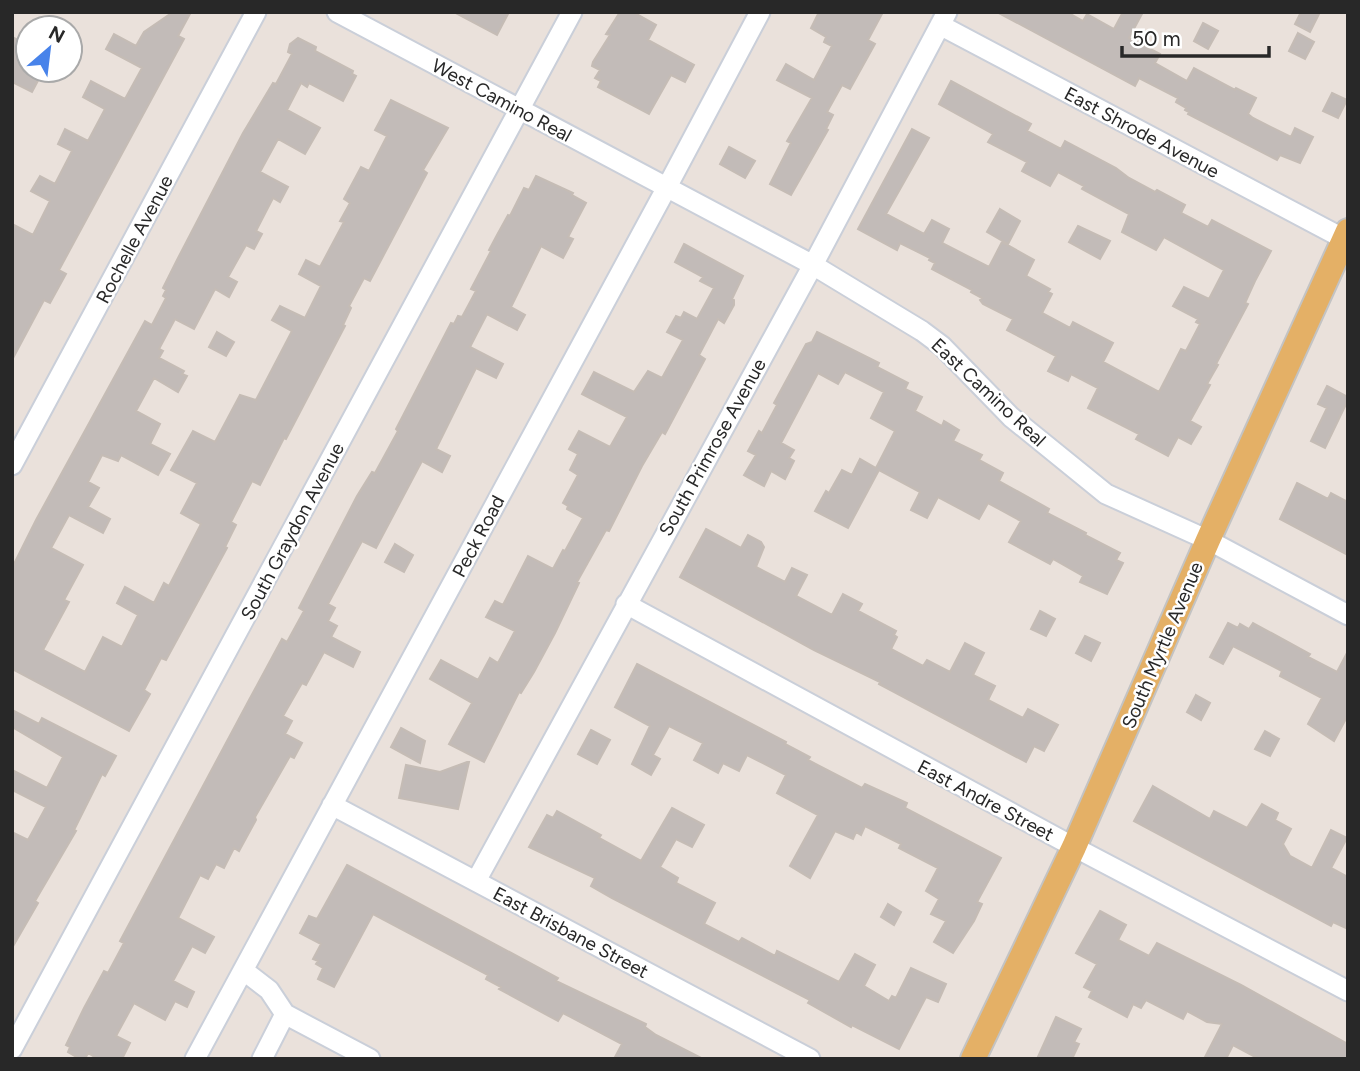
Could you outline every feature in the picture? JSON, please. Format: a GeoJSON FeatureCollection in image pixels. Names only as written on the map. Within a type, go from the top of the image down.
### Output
{"type":"FeatureCollection","features":[{"type":"Feature","properties":{"kind":"main road","name":"South Myrtle Avenue"},"geometry":{"type":"LineString","coordinates":[[973,1059],[1074,848],[1208,540],[1346,237]]}},
{"type":"Feature","properties":{"kind":"street","name":"Rochelle Avenue"},"geometry":{"type":"LineString","coordinates":[[12,466],[256,12]]}},
{"type":"Feature","properties":{"kind":"street","name":"West Camino Real"},"geometry":{"type":"LineString","coordinates":[[337,12],[667,187]]}},
{"type":"Feature","properties":{"kind":"street","name":"South Graydon Avenue"},"geometry":{"type":"LineString","coordinates":[[12,1049],[572,12]]}},
{"type":"Feature","properties":{"kind":"street","name":"Peck Road"},"geometry":{"type":"LineString","coordinates":[[195,1059],[760,12]]}},
{"type":"Feature","properties":{"kind":"street","name":"East Shrode Avenue"},"geometry":{"type":"LineString","coordinates":[[944,19],[1346,237]]}},
{"type":"Feature","properties":{"kind":"street","name":"South Primrose Avenue"},"geometry":{"type":"LineString","coordinates":[[476,881],[625,604],[813,265],[944,19]]}},
{"type":"Feature","properties":{"kind":"street","name":"East Camino Real"},"geometry":{"type":"LineString","coordinates":[[667,187],[813,265],[932,338],[1011,417],[1107,494],[1208,540],[1348,615]]}},
{"type":"Feature","properties":{"kind":"street","name":"East Andre Street"},"geometry":{"type":"LineString","coordinates":[[625,604],[1074,848],[1348,991]]}},
{"type":"Feature","properties":{"kind":"street","name":"East Brisbane Street"},"geometry":{"type":"LineString","coordinates":[[332,805],[810,1059]]}},
{"type":"Feature","properties":{"kind":"street"},"geometry":{"type":"LineString","coordinates":[[243,970],[269,990],[285,1014],[363,1057]]}},
{"type":"Feature","properties":{"kind":"street"},"geometry":{"type":"LineString","coordinates":[[262,1059],[285,1014]]}},
{"type":"Feature","properties":{"kind":"building"},"geometry":{"type":"Polygon","coordinates":[[[173,12],[191,12],[178,36],[184,39],[59,270],[66,274],[50,303],[44,300],[12,360],[12,224],[33,235],[50,201],[31,191],[40,176],[55,184],[72,151],[58,144],[65,129],[88,141],[105,109],[83,97],[91,81],[125,99],[142,68],[106,49],[114,34],[136,46],[144,32],[173,12]]]}},
{"type":"Feature","properties":{"kind":"building"},"geometry":{"type":"Polygon","coordinates":[[[454,12],[509,12],[497,35],[454,12]]]}},
{"type":"Feature","properties":{"kind":"building"},"geometry":{"type":"Polygon","coordinates":[[[620,12],[633,12],[656,25],[648,40],[694,65],[685,82],[671,75],[649,114],[598,87],[601,81],[595,78],[600,70],[592,66],[593,62],[610,35],[606,34],[620,12]]]}},
{"type":"Feature","properties":{"kind":"building"},"geometry":{"type":"Polygon","coordinates":[[[819,12],[883,12],[868,40],[875,44],[850,89],[842,85],[827,112],[833,115],[826,129],[828,130],[791,195],[770,184],[791,143],[787,141],[812,98],[777,80],[786,64],[814,80],[832,46],[824,42],[826,37],[811,28],[819,12]]]}},
{"type":"Feature","properties":{"kind":"building"},"geometry":{"type":"Polygon","coordinates":[[[997,12],[1067,12],[1083,21],[1087,14],[1114,29],[1123,12],[1143,12],[1129,38],[1160,54],[1155,63],[1187,81],[1194,68],[1256,98],[1248,114],[1253,118],[1291,137],[1295,128],[1313,137],[1300,163],[1280,155],[1277,160],[1188,114],[1186,108],[1176,102],[1178,98],[1139,78],[1135,86],[997,12]]]}},
{"type":"Feature","properties":{"kind":"building"},"geometry":{"type":"Polygon","coordinates":[[[1301,12],[1320,12],[1310,32],[1295,24],[1301,12]]]}},
{"type":"Feature","properties":{"kind":"building"},"geometry":{"type":"Polygon","coordinates":[[[1203,23],[1218,31],[1208,49],[1194,41],[1203,23]]]}},
{"type":"Feature","properties":{"kind":"building"},"geometry":{"type":"Polygon","coordinates":[[[1298,33],[1314,42],[1305,59],[1289,51],[1298,33]]]}},
{"type":"Feature","properties":{"kind":"building"},"geometry":{"type":"Polygon","coordinates":[[[12,37],[14,83],[12,82],[12,37]]]}},
{"type":"Feature","properties":{"kind":"building"},"geometry":{"type":"Polygon","coordinates":[[[298,38],[316,47],[315,51],[353,71],[352,74],[356,76],[343,101],[309,83],[307,87],[301,83],[287,110],[320,128],[305,154],[278,139],[260,172],[288,187],[280,202],[273,198],[256,231],[262,234],[254,249],[246,245],[228,277],[237,282],[229,297],[215,289],[194,329],[175,319],[159,349],[163,351],[159,358],[184,371],[182,374],[187,376],[178,392],[154,378],[136,411],[160,424],[150,444],[170,454],[158,475],[121,455],[118,461],[102,455],[88,482],[99,488],[88,507],[110,519],[103,533],[69,515],[51,548],[83,565],[64,600],[69,602],[43,650],[85,672],[103,637],[122,647],[138,615],[117,603],[125,587],[154,603],[164,583],[169,586],[201,524],[181,513],[197,483],[171,470],[193,431],[215,442],[240,395],[256,400],[292,331],[272,320],[280,306],[305,318],[321,286],[299,274],[306,260],[320,267],[344,222],[340,221],[350,203],[344,199],[361,167],[369,171],[387,136],[375,130],[391,100],[448,128],[423,170],[427,173],[370,281],[364,278],[349,306],[351,308],[343,325],[345,326],[286,439],[284,438],[260,485],[252,481],[231,522],[236,525],[225,547],[227,548],[166,660],[161,658],[144,690],[150,694],[129,731],[12,669],[12,568],[145,321],[152,325],[166,298],[163,296],[166,290],[163,288],[178,258],[243,133],[273,83],[276,84],[292,54],[288,52],[290,44],[298,38]]]}},
{"type":"Feature","properties":{"kind":"building"},"geometry":{"type":"Polygon","coordinates":[[[951,81],[1031,124],[1027,131],[1061,149],[1065,141],[1155,192],[1157,190],[1185,205],[1181,213],[1208,227],[1212,220],[1271,251],[1245,303],[1248,304],[1216,364],[1218,365],[1207,384],[1210,385],[1190,421],[1201,427],[1191,444],[1178,437],[1168,456],[1136,439],[1139,434],[1088,408],[1098,388],[1071,374],[1068,381],[1048,371],[1056,356],[1007,330],[1013,319],[983,304],[980,300],[982,298],[971,292],[972,290],[932,269],[935,263],[929,260],[930,258],[900,243],[897,250],[858,229],[912,129],[929,138],[886,214],[924,234],[932,220],[949,229],[942,243],[989,267],[1002,242],[1034,260],[1026,276],[1050,289],[1048,292],[1052,294],[1042,313],[1070,328],[1073,322],[1113,343],[1103,362],[1159,392],[1181,349],[1186,351],[1200,324],[1196,322],[1198,319],[1173,306],[1184,287],[1209,299],[1224,270],[1164,237],[1156,250],[1122,232],[1129,214],[1082,189],[1084,186],[1058,172],[1050,186],[1022,171],[1027,162],[988,142],[993,134],[939,104],[951,81]]]}},
{"type":"Feature","properties":{"kind":"building"},"geometry":{"type":"Polygon","coordinates":[[[16,84],[36,84],[32,92],[16,84]]]}},
{"type":"Feature","properties":{"kind":"building"},"geometry":{"type":"Polygon","coordinates":[[[1332,93],[1347,100],[1338,118],[1323,111],[1332,93]]]}},
{"type":"Feature","properties":{"kind":"building"},"geometry":{"type":"Polygon","coordinates":[[[729,147],[755,161],[745,178],[720,164],[729,147]]]}},
{"type":"Feature","properties":{"kind":"building"},"geometry":{"type":"Polygon","coordinates":[[[536,176],[573,193],[572,195],[586,203],[568,237],[573,239],[563,258],[541,246],[511,307],[525,315],[517,330],[487,314],[470,347],[503,364],[496,378],[476,368],[436,449],[450,456],[442,472],[422,461],[376,548],[362,541],[328,604],[335,608],[328,621],[337,626],[331,637],[360,652],[353,667],[324,652],[306,685],[302,683],[283,716],[292,721],[285,734],[302,743],[294,758],[290,756],[239,851],[234,848],[224,868],[216,864],[208,879],[200,875],[178,918],[214,937],[205,953],[192,946],[173,981],[194,992],[187,1007],[175,1001],[165,1020],[134,1003],[116,1036],[130,1043],[122,1059],[98,1059],[88,1053],[85,1059],[80,1059],[68,1052],[70,1047],[66,1045],[84,1008],[104,971],[108,973],[124,943],[120,941],[282,639],[287,642],[304,611],[299,608],[357,496],[372,472],[375,473],[398,431],[396,429],[451,323],[454,324],[458,316],[462,317],[476,291],[471,289],[497,235],[524,188],[529,190],[536,176]]]}},
{"type":"Feature","properties":{"kind":"building"},"geometry":{"type":"Polygon","coordinates":[[[1000,209],[1020,221],[1008,244],[987,232],[1000,209]]]}},
{"type":"Feature","properties":{"kind":"building"},"geometry":{"type":"Polygon","coordinates":[[[1078,226],[1110,241],[1100,259],[1069,242],[1078,226]]]}},
{"type":"Feature","properties":{"kind":"building"},"geometry":{"type":"Polygon","coordinates":[[[684,244],[743,276],[732,299],[734,305],[724,323],[718,319],[699,355],[705,359],[665,434],[662,432],[609,531],[606,530],[577,582],[579,583],[555,633],[534,672],[521,693],[519,692],[484,762],[449,744],[472,703],[430,679],[441,660],[478,680],[490,658],[498,663],[515,631],[486,617],[495,601],[503,605],[528,556],[553,569],[563,550],[565,551],[583,518],[567,509],[568,506],[563,503],[578,475],[570,470],[578,454],[569,449],[579,431],[610,447],[627,417],[582,394],[594,372],[634,392],[648,371],[662,378],[683,340],[667,332],[676,316],[681,318],[684,312],[697,319],[714,288],[700,281],[703,277],[675,262],[684,244]]]}},
{"type":"Feature","properties":{"kind":"building"},"geometry":{"type":"Polygon","coordinates":[[[217,332],[234,342],[226,356],[209,347],[217,332]]]}},
{"type":"Feature","properties":{"kind":"building"},"geometry":{"type":"Polygon","coordinates":[[[817,332],[879,363],[877,367],[908,383],[905,389],[922,397],[915,411],[942,426],[944,421],[959,430],[953,441],[982,455],[979,460],[1003,473],[999,481],[1049,509],[1047,513],[1120,553],[1116,560],[1123,563],[1107,594],[1080,582],[1083,576],[1053,559],[1050,564],[1009,542],[1021,521],[988,503],[979,519],[938,497],[927,518],[911,510],[920,492],[879,470],[848,528],[815,511],[842,470],[852,475],[860,459],[876,468],[895,431],[871,418],[884,392],[845,372],[838,384],[818,373],[781,443],[794,450],[789,458],[794,461],[785,479],[771,471],[764,486],[744,475],[756,455],[748,451],[759,431],[762,433],[777,405],[774,403],[806,344],[812,342],[817,332]]]}},
{"type":"Feature","properties":{"kind":"building"},"geometry":{"type":"Polygon","coordinates":[[[1327,386],[1348,397],[1348,400],[1325,448],[1311,441],[1327,408],[1318,404],[1327,386]]]}},
{"type":"Feature","properties":{"kind":"building"},"geometry":{"type":"Polygon","coordinates":[[[1297,483],[1328,499],[1331,493],[1348,502],[1348,555],[1280,519],[1297,483]]]}},
{"type":"Feature","properties":{"kind":"building"},"geometry":{"type":"Polygon","coordinates":[[[706,529],[741,548],[748,535],[761,542],[764,547],[756,567],[785,582],[792,568],[807,575],[796,596],[832,615],[843,594],[862,604],[858,611],[896,631],[894,635],[897,637],[891,649],[923,666],[927,660],[950,672],[965,643],[984,653],[973,675],[995,686],[988,700],[1023,718],[1028,709],[1058,725],[1044,751],[1034,746],[1026,762],[680,577],[706,529]]]}},
{"type":"Feature","properties":{"kind":"building"},"geometry":{"type":"Polygon","coordinates":[[[395,544],[413,555],[404,572],[385,562],[395,544]]]}},
{"type":"Feature","properties":{"kind":"building"},"geometry":{"type":"Polygon","coordinates":[[[1040,611],[1055,619],[1046,636],[1031,629],[1040,611]]]}},
{"type":"Feature","properties":{"kind":"building"},"geometry":{"type":"Polygon","coordinates":[[[1228,623],[1238,628],[1240,624],[1249,629],[1253,623],[1337,672],[1348,651],[1348,715],[1334,741],[1308,724],[1322,698],[1280,676],[1282,671],[1233,646],[1223,664],[1210,657],[1228,623]]]}},
{"type":"Feature","properties":{"kind":"building"},"geometry":{"type":"Polygon","coordinates":[[[1085,636],[1100,643],[1091,661],[1076,653],[1085,636]]]}},
{"type":"Feature","properties":{"kind":"building"},"geometry":{"type":"Polygon","coordinates":[[[637,664],[786,742],[785,744],[810,757],[808,760],[862,788],[865,784],[907,803],[905,808],[1001,858],[977,902],[982,904],[974,921],[953,953],[934,942],[946,921],[931,914],[939,899],[926,891],[938,868],[899,848],[901,844],[865,826],[861,835],[856,832],[853,839],[835,831],[810,878],[790,866],[818,815],[777,793],[786,775],[747,755],[739,771],[723,763],[718,773],[694,760],[703,743],[669,726],[653,755],[660,759],[651,775],[632,764],[650,726],[615,707],[637,664]]]}},
{"type":"Feature","properties":{"kind":"building"},"geometry":{"type":"Polygon","coordinates":[[[1196,695],[1210,703],[1201,720],[1187,712],[1196,695]]]}},
{"type":"Feature","properties":{"kind":"building"},"geometry":{"type":"Polygon","coordinates":[[[12,710],[39,724],[42,718],[116,756],[105,776],[102,774],[74,830],[76,831],[35,901],[38,903],[12,948],[12,832],[28,840],[46,807],[12,790],[12,770],[47,788],[63,757],[12,727],[12,710]]]}},
{"type":"Feature","properties":{"kind":"building"},"geometry":{"type":"Polygon","coordinates":[[[401,728],[425,741],[420,763],[391,747],[401,728]]]}},
{"type":"Feature","properties":{"kind":"building"},"geometry":{"type":"Polygon","coordinates":[[[591,730],[610,740],[597,764],[578,754],[591,730]]]}},
{"type":"Feature","properties":{"kind":"building"},"geometry":{"type":"Polygon","coordinates":[[[1265,731],[1279,739],[1270,756],[1255,749],[1265,731]]]}},
{"type":"Feature","properties":{"kind":"building"},"geometry":{"type":"Polygon","coordinates":[[[467,762],[458,809],[399,798],[406,765],[440,772],[467,762]]]}},
{"type":"Feature","properties":{"kind":"building"},"geometry":{"type":"Polygon","coordinates":[[[1153,786],[1210,819],[1214,811],[1247,828],[1262,804],[1278,813],[1275,820],[1291,829],[1283,844],[1290,856],[1312,868],[1331,830],[1347,838],[1331,868],[1348,877],[1348,929],[1333,922],[1331,926],[1134,821],[1153,786]]]}},
{"type":"Feature","properties":{"kind":"building"},"geometry":{"type":"Polygon","coordinates":[[[672,808],[704,825],[692,847],[676,839],[660,867],[678,878],[676,883],[715,903],[704,924],[739,942],[742,938],[775,956],[777,951],[839,982],[855,954],[875,965],[864,986],[889,1001],[892,996],[896,998],[911,968],[946,984],[938,1002],[926,997],[899,1049],[852,1025],[851,1027],[808,1003],[810,1000],[612,898],[591,886],[595,878],[529,847],[547,815],[553,818],[557,811],[641,861],[672,808]]]}},
{"type":"Feature","properties":{"kind":"building"},"geometry":{"type":"Polygon","coordinates":[[[347,865],[558,978],[556,981],[646,1024],[645,1027],[656,1035],[703,1059],[614,1059],[622,1044],[563,1013],[558,1021],[499,989],[501,987],[486,979],[488,975],[373,914],[334,987],[318,979],[323,968],[313,959],[321,944],[300,933],[309,916],[317,919],[347,865]]]}},
{"type":"Feature","properties":{"kind":"building"},"geometry":{"type":"Polygon","coordinates":[[[888,904],[901,912],[894,925],[881,917],[888,904]]]}},
{"type":"Feature","properties":{"kind":"building"},"geometry":{"type":"Polygon","coordinates":[[[1100,911],[1126,925],[1118,940],[1149,956],[1157,943],[1241,985],[1348,1044],[1348,1059],[1259,1059],[1233,1045],[1226,1059],[1204,1059],[1222,1024],[1207,1022],[1187,1011],[1183,1019],[1146,1000],[1141,1008],[1133,1004],[1127,1017],[1089,997],[1092,991],[1084,987],[1097,964],[1076,953],[1100,911]]]}},
{"type":"Feature","properties":{"kind":"building"},"geometry":{"type":"Polygon","coordinates":[[[1056,1017],[1081,1029],[1074,1042],[1079,1044],[1072,1059],[1037,1059],[1056,1017]]]}}]}
